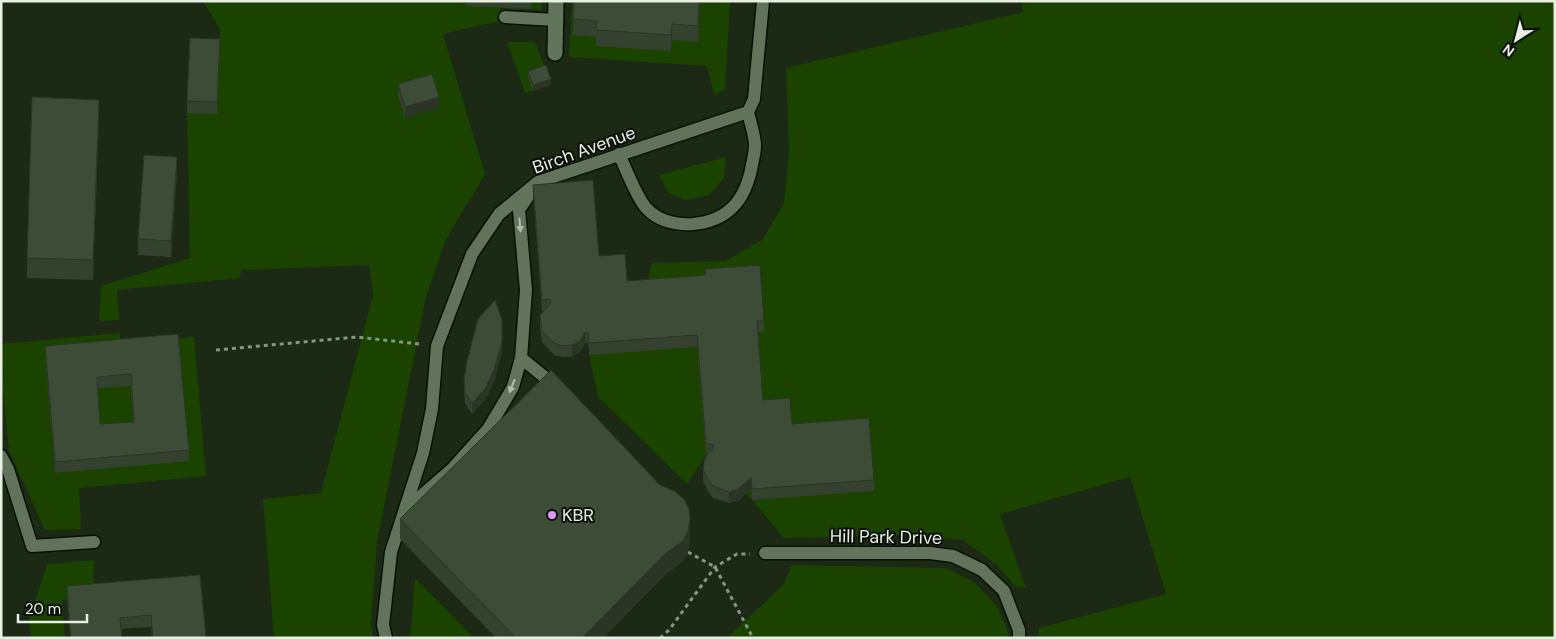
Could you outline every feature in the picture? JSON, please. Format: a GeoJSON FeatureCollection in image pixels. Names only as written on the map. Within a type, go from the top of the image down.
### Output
{"type":"FeatureCollection","features":[{"type":"Feature","properties":{"kind":"street"},"geometry":{"type":"LineString","coordinates":[[555,53],[556,1]]}},
{"type":"Feature","properties":{"kind":"lane"},"geometry":{"type":"LineString","coordinates":[[619,154],[647,209],[665,221],[683,224],[705,223],[725,215],[738,204],[747,184],[755,145],[748,112],[754,99],[763,1]]}},
{"type":"Feature","properties":{"kind":"lane"},"geometry":{"type":"LineString","coordinates":[[505,17],[556,20]]}},
{"type":"Feature","properties":{"kind":"lane","name":"Birch Avenue"},"geometry":{"type":"LineString","coordinates":[[386,638],[383,625],[391,552],[423,453],[432,409],[437,346],[472,254],[499,214],[538,182],[748,112]]}},
{"type":"Feature","properties":{"kind":"lane"},"geometry":{"type":"LineString","coordinates":[[405,509],[452,469],[488,429],[513,387],[521,358],[526,290],[519,210],[538,182]]}},
{"type":"Feature","properties":{"kind":"lane"},"geometry":{"type":"LineString","coordinates":[[521,358],[568,397]]}},
{"type":"Feature","properties":{"kind":"lane"},"geometry":{"type":"LineString","coordinates":[[1,456],[8,469],[32,546],[94,542]]}},
{"type":"Feature","properties":{"kind":"lane","name":"Hill Park Drive"},"geometry":{"type":"LineString","coordinates":[[765,553],[930,553],[953,556],[982,570],[1004,591],[1019,630],[1019,638]]}},
{"type":"Feature","properties":{"kind":"path"},"geometry":{"type":"LineString","coordinates":[[216,350],[358,337],[437,346]]}},
{"type":"Feature","properties":{"kind":"path"},"geometry":{"type":"LineString","coordinates":[[688,552],[715,567],[753,638]]}},
{"type":"Feature","properties":{"kind":"path"},"geometry":{"type":"LineString","coordinates":[[660,638],[669,630],[715,567],[737,554],[765,553]]}},
{"type":"Feature","properties":{"kind":"green space"},"geometry":{"type":"Polygon","coordinates":[[[200,1],[542,1],[541,10],[500,8],[500,21],[443,34],[485,174],[446,239],[426,297],[377,542],[371,623],[373,638],[274,638],[263,499],[321,493],[373,295],[369,265],[241,270],[240,278],[117,290],[119,320],[99,321],[101,286],[190,258],[187,113],[217,113],[220,29],[204,3],[200,1]]]}},
{"type":"Feature","properties":{"kind":"green space"},"geometry":{"type":"Polygon","coordinates":[[[572,1],[730,1],[725,90],[714,94],[707,66],[569,57],[572,1]]]}},
{"type":"Feature","properties":{"kind":"green space"},"geometry":{"type":"Polygon","coordinates":[[[1021,1],[1555,1],[1555,638],[1038,638],[1039,628],[1166,594],[1130,477],[1000,514],[1026,588],[1015,586],[997,565],[963,540],[904,535],[784,538],[752,500],[706,455],[687,484],[598,397],[589,355],[627,292],[626,277],[645,290],[652,263],[725,261],[762,240],[784,204],[789,148],[786,68],[1023,12],[1021,1]]]}},
{"type":"Feature","properties":{"kind":"green space"},"geometry":{"type":"Polygon","coordinates":[[[507,42],[535,42],[546,70],[533,91],[525,93],[507,42]]]}},
{"type":"Feature","properties":{"kind":"green space"},"geometry":{"type":"Polygon","coordinates":[[[726,157],[724,178],[709,195],[684,200],[669,193],[659,175],[726,157]]]}},
{"type":"Feature","properties":{"kind":"green space"},"geometry":{"type":"Polygon","coordinates":[[[120,333],[120,344],[194,337],[206,476],[79,488],[81,529],[45,530],[9,451],[1,371],[1,344],[120,333]]]}},
{"type":"Feature","properties":{"kind":"green space"},"geometry":{"type":"Polygon","coordinates":[[[94,560],[93,596],[62,600],[65,638],[31,638],[29,619],[47,564],[94,560]]]}},
{"type":"Feature","properties":{"kind":"green space"},"geometry":{"type":"Polygon","coordinates":[[[792,565],[946,568],[974,582],[997,606],[1009,634],[1008,638],[727,638],[783,585],[792,565]]]}},
{"type":"Feature","properties":{"kind":"green space"},"geometry":{"type":"Polygon","coordinates":[[[415,578],[474,638],[410,638],[415,578]]]}},
{"type":"Feature","properties":{"kind":"building"},"geometry":{"type":"Polygon","coordinates":[[[574,1],[699,1],[698,26],[672,24],[671,35],[596,30],[597,21],[573,19],[574,1]]]}},
{"type":"Feature","properties":{"kind":"building"},"geometry":{"type":"Polygon","coordinates":[[[190,38],[220,39],[217,102],[187,101],[190,38]]]}},
{"type":"Feature","properties":{"kind":"building"},"geometry":{"type":"Polygon","coordinates":[[[546,65],[551,79],[533,85],[528,71],[546,65]]]}},
{"type":"Feature","properties":{"kind":"building"},"geometry":{"type":"Polygon","coordinates":[[[432,74],[439,97],[405,107],[398,84],[432,74]]]}},
{"type":"Feature","properties":{"kind":"building"},"geometry":{"type":"Polygon","coordinates":[[[32,97],[99,100],[93,260],[27,258],[32,97]]]}},
{"type":"Feature","properties":{"kind":"building"},"geometry":{"type":"Polygon","coordinates":[[[144,155],[177,157],[171,241],[138,239],[144,155]]]}},
{"type":"Feature","properties":{"kind":"building"},"geometry":{"type":"Polygon","coordinates":[[[593,180],[599,256],[625,254],[627,281],[706,275],[705,269],[760,265],[764,321],[757,321],[763,400],[790,398],[792,424],[869,418],[874,480],[752,489],[751,478],[738,489],[729,492],[713,486],[703,469],[705,458],[713,448],[713,444],[706,444],[697,335],[589,343],[588,332],[585,332],[580,341],[572,345],[563,346],[554,343],[542,331],[540,315],[551,303],[550,299],[542,300],[533,185],[593,180]]]}},
{"type":"Feature","properties":{"kind":"building"},"geometry":{"type":"Polygon","coordinates":[[[495,300],[502,320],[502,342],[494,370],[485,389],[472,403],[465,392],[464,379],[467,361],[478,319],[495,300]]]}},
{"type":"Feature","properties":{"kind":"building"},"geometry":{"type":"Polygon","coordinates":[[[178,334],[189,450],[55,462],[45,346],[178,334]],[[131,374],[97,377],[100,424],[134,422],[131,374]]]}},
{"type":"Feature","properties":{"kind":"building","name":"KBR"},"geometry":{"type":"Polygon","coordinates":[[[551,370],[660,485],[674,491],[684,499],[689,509],[690,520],[684,540],[665,554],[582,638],[516,638],[400,519],[551,370]]]}},
{"type":"Feature","properties":{"kind":"building"},"geometry":{"type":"Polygon","coordinates":[[[200,575],[206,638],[153,638],[151,615],[120,618],[122,638],[71,638],[67,586],[200,575]]]}},
{"type":"Feature","properties":{"kind":"place","name":"KBR"},"geometry":{"type":"Point","coordinates":[552,515]}}]}
